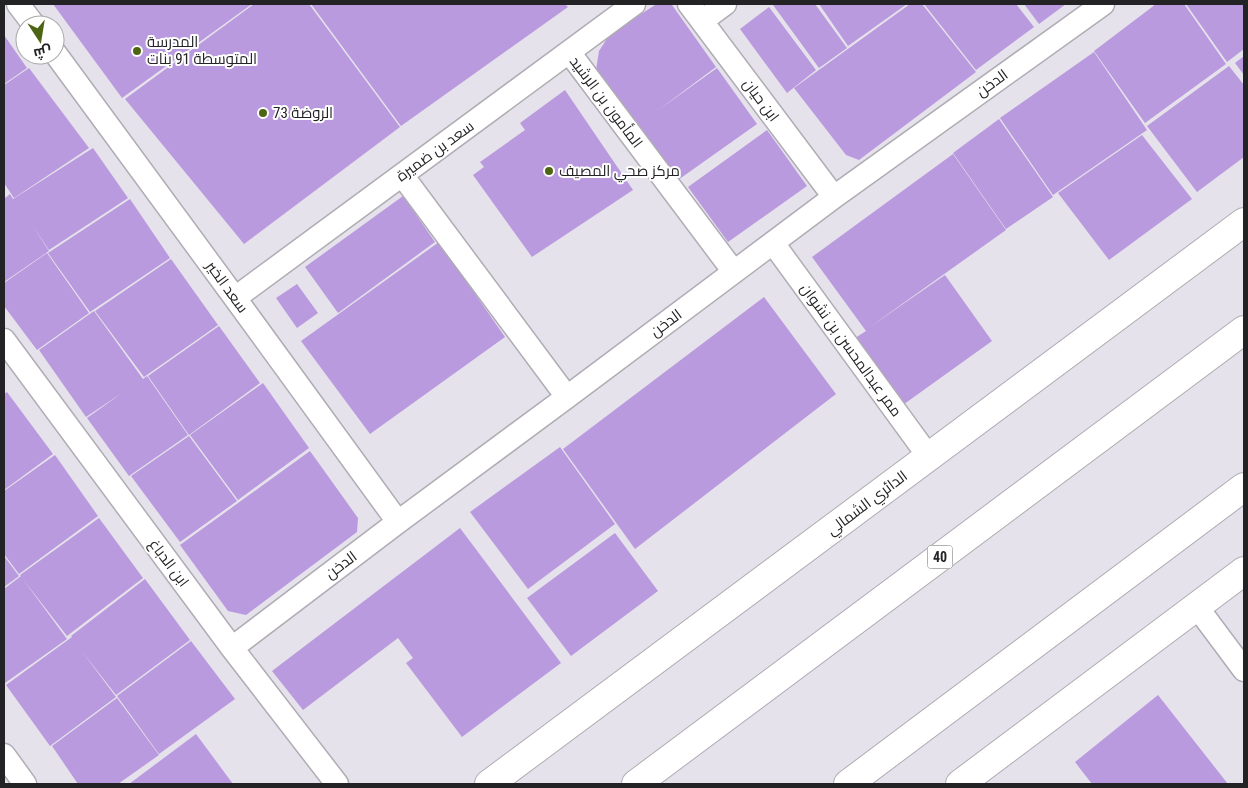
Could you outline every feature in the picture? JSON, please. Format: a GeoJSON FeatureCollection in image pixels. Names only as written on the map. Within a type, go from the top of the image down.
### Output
{"type":"FeatureCollection","features":[{"type":"Feature","properties":{"kind":"main road","name":"الدائري الشمالي"},"geometry":{"type":"LineString","coordinates":[[489,784],[1244,222]]}},
{"type":"Feature","properties":{"kind":"main road","name":"40"},"geometry":{"type":"LineString","coordinates":[[636,784],[1244,330]]}},
{"type":"Feature","properties":{"kind":"main road"},"geometry":{"type":"LineString","coordinates":[[848,784],[1244,487]]}},
{"type":"Feature","properties":{"kind":"main road"},"geometry":{"type":"LineString","coordinates":[[960,784],[1244,571]]}},
{"type":"Feature","properties":{"kind":"street"},"geometry":{"type":"LineString","coordinates":[[18,4],[26,15]]}},
{"type":"Feature","properties":{"kind":"street","name":"سعد بن ضميرة"},"geometry":{"type":"LineString","coordinates":[[235,298],[634,4]]}},
{"type":"Feature","properties":{"kind":"street"},"geometry":{"type":"LineString","coordinates":[[695,12],[725,4]]}},
{"type":"Feature","properties":{"kind":"street","name":"الدخن"},"geometry":{"type":"LineString","coordinates":[[232,648],[834,197],[1103,4]]}},
{"type":"Feature","properties":{"kind":"street","name":"ابن حيان"},"geometry":{"type":"LineString","coordinates":[[695,12],[834,197]]}},
{"type":"Feature","properties":{"kind":"street","name":"المأمون بن الرشيد"},"geometry":{"type":"LineString","coordinates":[[569,52],[734,272]]}},
{"type":"Feature","properties":{"kind":"street","name":"سعد الخير"},"geometry":{"type":"LineString","coordinates":[[64,65],[398,522]]}},
{"type":"Feature","properties":{"kind":"street"},"geometry":{"type":"LineString","coordinates":[[402,174],[567,397]]}},
{"type":"Feature","properties":{"kind":"street","name":"ممر عبدالمحسن بن نشوان"},"geometry":{"type":"LineString","coordinates":[[774,243],[929,457]]}},
{"type":"Feature","properties":{"kind":"street","name":"ابن الدباغ"},"geometry":{"type":"LineString","coordinates":[[4,340],[232,648],[337,784]]}},
{"type":"Feature","properties":{"kind":"street"},"geometry":{"type":"LineString","coordinates":[[1197,607],[1244,670]]}},
{"type":"Feature","properties":{"kind":"street"},"geometry":{"type":"LineString","coordinates":[[4,755],[25,784]]}},
{"type":"Feature","properties":{"kind":"building","name":"المدرسة المتوسطة 91 بنات"},"geometry":{"type":"Polygon","coordinates":[[[53,4],[252,4],[122,98],[65,20],[65,15],[61,15],[53,4]]]}},
{"type":"Feature","properties":{"kind":"building","name":"الروضة 73"},"geometry":{"type":"Polygon","coordinates":[[[254,4],[309,4],[400,127],[244,244],[125,99],[254,4]]]}},
{"type":"Feature","properties":{"kind":"building"},"geometry":{"type":"Polygon","coordinates":[[[311,4],[565,4],[568,7],[401,126],[311,4]]]}},
{"type":"Feature","properties":{"kind":"building"},"geometry":{"type":"Polygon","coordinates":[[[774,4],[815,4],[847,48],[819,68],[774,4]]]}},
{"type":"Feature","properties":{"kind":"building"},"geometry":{"type":"Polygon","coordinates":[[[819,4],[907,4],[848,46],[819,4]]]}},
{"type":"Feature","properties":{"kind":"building"},"geometry":{"type":"Polygon","coordinates":[[[910,4],[922,4],[976,72],[859,160],[846,155],[794,88],[910,4]]]}},
{"type":"Feature","properties":{"kind":"building"},"geometry":{"type":"Polygon","coordinates":[[[924,4],[1016,4],[1034,27],[976,70],[924,4]]]}},
{"type":"Feature","properties":{"kind":"building"},"geometry":{"type":"Polygon","coordinates":[[[1024,4],[1066,4],[1039,24],[1024,4]]]}},
{"type":"Feature","properties":{"kind":"building"},"geometry":{"type":"Polygon","coordinates":[[[1156,4],[1184,4],[1226,64],[1145,123],[1094,51],[1156,4]]]}},
{"type":"Feature","properties":{"kind":"building"},"geometry":{"type":"Polygon","coordinates":[[[1186,4],[1244,4],[1244,49],[1227,62],[1186,4]]]}},
{"type":"Feature","properties":{"kind":"building"},"geometry":{"type":"Polygon","coordinates":[[[655,5],[672,5],[716,67],[657,111],[717,68],[757,124],[678,180],[596,70],[599,51],[610,34],[655,5]]]}},
{"type":"Feature","properties":{"kind":"building"},"geometry":{"type":"Polygon","coordinates":[[[769,7],[816,70],[787,93],[740,29],[769,7]]]}},
{"type":"Feature","properties":{"kind":"building"},"geometry":{"type":"Polygon","coordinates":[[[4,35],[15,51],[15,65],[25,65],[27,68],[4,84],[4,35]]]}},
{"type":"Feature","properties":{"kind":"building"},"geometry":{"type":"Polygon","coordinates":[[[1094,52],[1147,130],[1053,195],[1000,118],[1094,52]]]}},
{"type":"Feature","properties":{"kind":"building"},"geometry":{"type":"Polygon","coordinates":[[[1244,56],[1244,75],[1235,63],[1244,56]]]}},
{"type":"Feature","properties":{"kind":"building"},"geometry":{"type":"Polygon","coordinates":[[[1229,66],[1244,85],[1244,157],[1197,192],[1147,126],[1229,66]]]}},
{"type":"Feature","properties":{"kind":"building"},"geometry":{"type":"Polygon","coordinates":[[[29,68],[89,148],[14,198],[4,183],[4,85],[29,68]]]}},
{"type":"Feature","properties":{"kind":"building","name":"مركز صحي المصيف"},"geometry":{"type":"Polygon","coordinates":[[[565,90],[633,190],[532,257],[473,175],[484,167],[480,162],[525,130],[520,123],[565,90]]]}},
{"type":"Feature","properties":{"kind":"building"},"geometry":{"type":"Polygon","coordinates":[[[999,119],[1053,197],[1006,229],[953,153],[999,119]]]}},
{"type":"Feature","properties":{"kind":"building"},"geometry":{"type":"Polygon","coordinates":[[[767,130],[807,186],[728,242],[688,187],[767,130]]]}},
{"type":"Feature","properties":{"kind":"building"},"geometry":{"type":"Polygon","coordinates":[[[1142,135],[1192,199],[1109,260],[1058,193],[1142,135]]]}},
{"type":"Feature","properties":{"kind":"building"},"geometry":{"type":"Polygon","coordinates":[[[93,148],[128,198],[49,250],[31,223],[49,251],[4,282],[4,199],[10,194],[13,199],[93,148]]]}},
{"type":"Feature","properties":{"kind":"building"},"geometry":{"type":"Polygon","coordinates":[[[953,154],[1006,230],[867,329],[945,275],[992,341],[900,407],[852,340],[866,331],[812,257],[953,154]]]}},
{"type":"Feature","properties":{"kind":"building"},"geometry":{"type":"Polygon","coordinates":[[[403,196],[435,242],[338,313],[305,267],[403,196]]]}},
{"type":"Feature","properties":{"kind":"building"},"geometry":{"type":"Polygon","coordinates":[[[130,199],[170,258],[90,312],[48,253],[130,199]]]}},
{"type":"Feature","properties":{"kind":"building"},"geometry":{"type":"Polygon","coordinates":[[[439,242],[505,337],[370,434],[301,341],[439,242]]]}},
{"type":"Feature","properties":{"kind":"building"},"geometry":{"type":"Polygon","coordinates":[[[47,253],[89,313],[37,350],[4,306],[4,283],[47,253]]]}},
{"type":"Feature","properties":{"kind":"building"},"geometry":{"type":"Polygon","coordinates":[[[171,259],[218,325],[144,377],[95,311],[171,259]]]}},
{"type":"Feature","properties":{"kind":"building"},"geometry":{"type":"Polygon","coordinates":[[[297,284],[318,313],[297,328],[276,298],[297,284]]]}},
{"type":"Feature","properties":{"kind":"building"},"geometry":{"type":"Polygon","coordinates":[[[764,297],[836,394],[635,549],[563,449],[764,297]]]}},
{"type":"Feature","properties":{"kind":"building"},"geometry":{"type":"Polygon","coordinates":[[[94,311],[143,379],[147,376],[188,435],[129,476],[87,418],[122,393],[86,417],[39,350],[94,311]]]}},
{"type":"Feature","properties":{"kind":"building"},"geometry":{"type":"Polygon","coordinates":[[[219,326],[260,383],[189,435],[148,376],[219,326]]]}},
{"type":"Feature","properties":{"kind":"building"},"geometry":{"type":"Polygon","coordinates":[[[263,383],[309,448],[238,500],[190,435],[263,383]]]}},
{"type":"Feature","properties":{"kind":"building"},"geometry":{"type":"Polygon","coordinates":[[[7,392],[53,454],[4,490],[4,394],[7,392]]]}},
{"type":"Feature","properties":{"kind":"building"},"geometry":{"type":"Polygon","coordinates":[[[189,436],[237,501],[180,542],[131,476],[189,436]]]}},
{"type":"Feature","properties":{"kind":"building"},"geometry":{"type":"Polygon","coordinates":[[[560,447],[615,524],[528,589],[470,512],[560,447]]]}},
{"type":"Feature","properties":{"kind":"building"},"geometry":{"type":"Polygon","coordinates":[[[310,451],[358,518],[357,532],[246,615],[228,611],[180,545],[310,451]]]}},
{"type":"Feature","properties":{"kind":"building"},"geometry":{"type":"Polygon","coordinates":[[[55,455],[98,516],[19,574],[4,554],[4,491],[55,455]]]}},
{"type":"Feature","properties":{"kind":"building"},"geometry":{"type":"Polygon","coordinates":[[[99,518],[143,578],[67,636],[22,578],[67,639],[5,683],[4,589],[20,575],[99,518]]]}},
{"type":"Feature","properties":{"kind":"building"},"geometry":{"type":"Polygon","coordinates":[[[460,528],[561,663],[462,737],[406,663],[413,658],[398,638],[303,710],[272,671],[460,528]]]}},
{"type":"Feature","properties":{"kind":"building"},"geometry":{"type":"Polygon","coordinates":[[[615,533],[658,591],[571,656],[527,598],[615,533]]]}},
{"type":"Feature","properties":{"kind":"building"},"geometry":{"type":"Polygon","coordinates":[[[4,556],[19,576],[4,587],[4,556]]]}},
{"type":"Feature","properties":{"kind":"building"},"geometry":{"type":"Polygon","coordinates":[[[145,579],[190,640],[116,695],[81,650],[116,697],[50,746],[6,685],[72,637],[145,579]]]}},
{"type":"Feature","properties":{"kind":"building"},"geometry":{"type":"Polygon","coordinates":[[[191,641],[235,699],[159,754],[117,696],[191,641]]]}},
{"type":"Feature","properties":{"kind":"building"},"geometry":{"type":"Polygon","coordinates":[[[1158,695],[1228,784],[1092,784],[1075,762],[1158,695]]]}},
{"type":"Feature","properties":{"kind":"building"},"geometry":{"type":"Polygon","coordinates":[[[117,698],[159,755],[118,784],[78,784],[52,746],[117,698]]]}},
{"type":"Feature","properties":{"kind":"building"},"geometry":{"type":"Polygon","coordinates":[[[196,734],[233,784],[129,784],[196,734]]]}},
{"type":"Feature","properties":{"kind":"place","name":"المدرسة المتوسطة 91 بنات"},"geometry":{"type":"Point","coordinates":[137,51]}},
{"type":"Feature","properties":{"kind":"place","name":"الروضة 73"},"geometry":{"type":"Point","coordinates":[263,113]}},
{"type":"Feature","properties":{"kind":"place","name":"مركز صحي المصيف"},"geometry":{"type":"Point","coordinates":[549,171]}}]}
